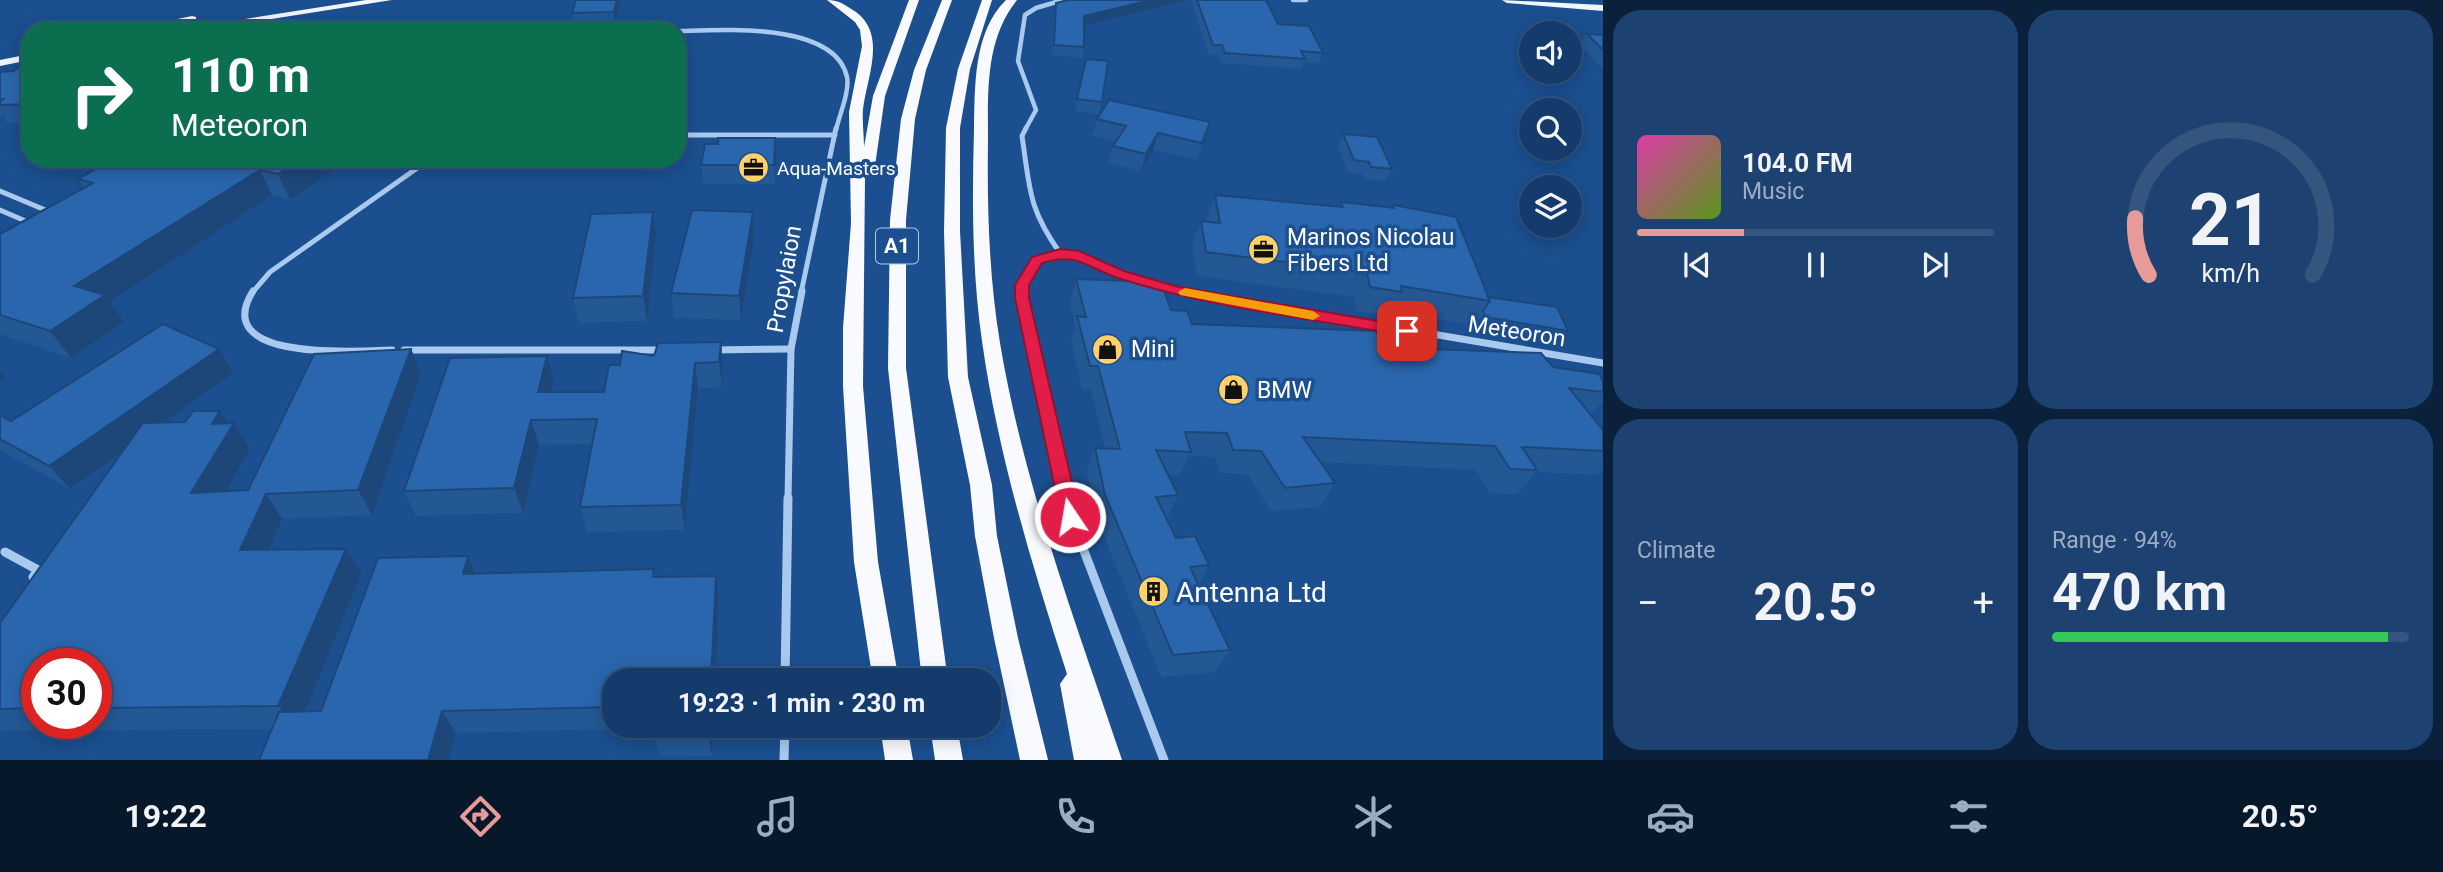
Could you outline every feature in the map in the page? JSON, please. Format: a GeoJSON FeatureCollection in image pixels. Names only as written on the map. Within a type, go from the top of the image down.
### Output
{"type":"FeatureCollection","features":[{"type":"Feature","properties":{"kind":"highway"},"geometry":{"type":"LineString","coordinates":[[832,0],[848,10],[866,30],[868,46],[856,112],[859,223]]}},
{"type":"Feature","properties":{"kind":"highway"},"geometry":{"type":"LineString","coordinates":[[884,668],[866,562],[856,440],[852,328],[859,223],[879,96],[914,0]]}},
{"type":"Feature","properties":{"kind":"highway"},"geometry":{"type":"LineString","coordinates":[[1012,0],[998,13],[984,64],[978,181],[991,340],[1002,402],[1027,504],[1108,760]]}},
{"type":"Feature","properties":{"kind":"highway","name":"A1"},"geometry":{"type":"LineString","coordinates":[[933,668],[897,368],[898,220],[908,119],[920,71],[945,2]]}},
{"type":"Feature","properties":{"kind":"highway","name":"A1"},"geometry":{"type":"LineString","coordinates":[[986,3],[964,69],[953,128],[951,231],[958,377],[981,485],[986,536],[1006,638],[1034,760]]}},
{"type":"Feature","properties":{"kind":"highway"},"geometry":{"type":"LineString","coordinates":[[1056,600],[1088,760]]}},
{"type":"Feature","properties":{"kind":"highway"},"geometry":{"type":"LineString","coordinates":[[895,738],[899,760]]}},
{"type":"Feature","properties":{"kind":"highway"},"geometry":{"type":"LineString","coordinates":[[945,738],[949,760]]}},
{"type":"Feature","properties":{"kind":"main road"},"geometry":{"type":"LineString","coordinates":[[189,21],[326,0]]}},
{"type":"Feature","properties":{"kind":"main road"},"geometry":{"type":"LineString","coordinates":[[241,21],[387,0]]}},
{"type":"Feature","properties":{"kind":"main road"},"geometry":{"type":"LineString","coordinates":[[1507,0],[1603,8]]}},
{"type":"Feature","properties":{"kind":"main road"},"geometry":{"type":"LineString","coordinates":[[1588,0],[1603,1]]}},
{"type":"Feature","properties":{"kind":"main road"},"geometry":{"type":"LineString","coordinates":[[0,54],[21,50]]}},
{"type":"Feature","properties":{"kind":"main road"},"geometry":{"type":"LineString","coordinates":[[0,63],[21,59]]}},
{"type":"Feature","properties":{"kind":"street"},"geometry":{"type":"LineString","coordinates":[[1063,0],[1036,8],[1025,15],[1018,61],[1036,110],[1022,136],[1031,205],[1039,223],[1060,253],[1037,260],[1022,285],[1022,298],[1070,517],[1164,760]]}},
{"type":"Feature","properties":{"kind":"street"},"geometry":{"type":"LineString","coordinates":[[1293,0],[1306,0]]}},
{"type":"Feature","properties":{"kind":"street","name":"Propylaion"},"geometry":{"type":"LineString","coordinates":[[686,31],[771,32],[804,39],[823,47],[842,62],[848,79],[815,217],[791,349],[785,668]]}},
{"type":"Feature","properties":{"kind":"street"},"geometry":{"type":"LineString","coordinates":[[686,135],[835,135]]}},
{"type":"Feature","properties":{"kind":"street"},"geometry":{"type":"LineString","coordinates":[[417,168],[263,279],[249,296],[246,313],[257,335],[275,345],[306,351],[680,350]]}},
{"type":"Feature","properties":{"kind":"street"},"geometry":{"type":"LineString","coordinates":[[0,191],[50,212]]}},
{"type":"Feature","properties":{"kind":"street"},"geometry":{"type":"LineString","coordinates":[[20,228],[61,205]]}},
{"type":"Feature","properties":{"kind":"street"},"geometry":{"type":"LineString","coordinates":[[0,210],[30,223]]}},
{"type":"Feature","properties":{"kind":"street","name":"Meteoron"},"geometry":{"type":"LineString","coordinates":[[1060,253],[1080,255],[1119,274],[1173,290],[1603,363]]}},
{"type":"Feature","properties":{"kind":"street"},"geometry":{"type":"LineString","coordinates":[[708,350],[791,349]]}},
{"type":"Feature","properties":{"kind":"street"},"geometry":{"type":"LineString","coordinates":[[5,552],[38,570],[30,582]]}},
{"type":"Feature","properties":{"kind":"street"},"geometry":{"type":"LineString","coordinates":[[784,760],[785,738]]}},
{"type":"Feature","properties":{"kind":"building"},"geometry":{"type":"Polygon","coordinates":[[[576,0],[617,0],[614,12],[572,13],[576,0]]]}},
{"type":"Feature","properties":{"kind":"building"},"geometry":{"type":"Polygon","coordinates":[[[1068,0],[1151,0],[1084,16],[1084,47],[1054,45],[1056,3],[1068,0]]]}},
{"type":"Feature","properties":{"kind":"building"},"geometry":{"type":"Polygon","coordinates":[[[1197,0],[1266,0],[1278,24],[1309,26],[1323,53],[1301,51],[1305,59],[1225,53],[1222,45],[1213,45],[1197,0]]]}},
{"type":"Feature","properties":{"kind":"building"},"geometry":{"type":"Polygon","coordinates":[[[1587,34],[1603,35],[1603,50],[1587,34]]]}},
{"type":"Feature","properties":{"kind":"building"},"geometry":{"type":"Polygon","coordinates":[[[1086,59],[1108,61],[1102,102],[1077,99],[1086,59]]]}},
{"type":"Feature","properties":{"kind":"building"},"geometry":{"type":"Polygon","coordinates":[[[21,67],[21,104],[0,105],[3,99],[0,99],[0,72],[14,71],[21,67]]]}},
{"type":"Feature","properties":{"kind":"building"},"geometry":{"type":"Polygon","coordinates":[[[1109,100],[1210,122],[1202,143],[1158,133],[1146,154],[1113,146],[1126,126],[1097,119],[1109,100]]]}},
{"type":"Feature","properties":{"kind":"building"},"geometry":{"type":"Polygon","coordinates":[[[1343,134],[1377,137],[1392,169],[1371,167],[1369,162],[1354,160],[1343,134]]]}},
{"type":"Feature","properties":{"kind":"building"},"geometry":{"type":"Polygon","coordinates":[[[718,138],[775,138],[774,165],[701,165],[705,144],[718,144],[718,138]]]}},
{"type":"Feature","properties":{"kind":"building"},"geometry":{"type":"Polygon","coordinates":[[[98,168],[287,168],[278,174],[260,170],[74,286],[105,295],[50,331],[0,315],[0,234],[93,183],[78,179],[98,168]]]}},
{"type":"Feature","properties":{"kind":"building"},"geometry":{"type":"Polygon","coordinates":[[[1215,195],[1343,207],[1341,202],[1394,208],[1394,205],[1456,217],[1490,301],[1401,286],[1402,292],[1370,287],[1367,273],[1206,252],[1201,221],[1220,223],[1215,195]]]}},
{"type":"Feature","properties":{"kind":"building"},"geometry":{"type":"Polygon","coordinates":[[[692,210],[753,212],[739,296],[671,293],[692,210]]]}},
{"type":"Feature","properties":{"kind":"building"},"geometry":{"type":"Polygon","coordinates":[[[653,212],[643,296],[573,298],[591,214],[653,212]]]}},
{"type":"Feature","properties":{"kind":"building"},"geometry":{"type":"Polygon","coordinates":[[[1076,279],[1161,282],[1171,310],[1187,311],[1192,324],[1376,331],[1392,358],[1429,349],[1541,353],[1553,367],[1599,374],[1603,381],[1603,392],[1569,388],[1603,430],[1603,451],[1522,447],[1537,470],[1510,469],[1495,446],[1303,437],[1335,483],[1285,488],[1261,451],[1233,450],[1227,433],[1185,432],[1191,452],[1156,450],[1178,495],[1156,497],[1176,538],[1195,536],[1209,565],[1190,567],[1230,650],[1173,655],[1105,495],[1095,448],[1120,449],[1098,366],[1090,366],[1077,316],[1086,317],[1076,279]]]}},
{"type":"Feature","properties":{"kind":"building"},"geometry":{"type":"Polygon","coordinates":[[[1488,297],[1557,307],[1568,331],[1485,317],[1483,311],[1490,301],[1488,297]]]}},
{"type":"Feature","properties":{"kind":"building"},"geometry":{"type":"Polygon","coordinates":[[[163,324],[219,349],[49,466],[0,439],[0,415],[11,421],[163,324]]]}},
{"type":"Feature","properties":{"kind":"building"},"geometry":{"type":"Polygon","coordinates":[[[721,342],[719,362],[695,363],[681,505],[580,507],[597,419],[531,420],[514,488],[404,491],[450,358],[547,356],[538,392],[604,392],[609,365],[620,365],[622,351],[654,356],[658,343],[721,342]]]}},
{"type":"Feature","properties":{"kind":"building"},"geometry":{"type":"Polygon","coordinates":[[[411,349],[358,490],[266,494],[240,550],[346,549],[278,706],[112,708],[112,648],[21,648],[21,708],[0,709],[0,623],[143,423],[185,422],[193,411],[220,411],[212,424],[234,423],[191,493],[248,490],[314,354],[411,349]]]}},
{"type":"Feature","properties":{"kind":"building"},"geometry":{"type":"Polygon","coordinates":[[[468,556],[463,574],[654,569],[653,577],[716,576],[712,668],[602,668],[602,707],[442,711],[428,760],[259,760],[279,712],[321,711],[378,558],[468,556]]]}},
{"type":"Feature","properties":{"kind":"slow traffic"},"geometry":{"type":"LineString","coordinates":[[1185,292],[1313,316]]}},
{"type":"Feature","properties":{"kind":"place","name":"Aqua-Masters"},"geometry":{"type":"Point","coordinates":[754,168]}},
{"type":"Feature","properties":{"kind":"place","name":"Marinos Nicolau Fibers Ltd"},"geometry":{"type":"Point","coordinates":[1264,250]}},
{"type":"Feature","properties":{"kind":"place","name":"Mini"},"geometry":{"type":"Point","coordinates":[1108,349]}},
{"type":"Feature","properties":{"kind":"place","name":"BMW"},"geometry":{"type":"Point","coordinates":[1234,390]}},
{"type":"Feature","properties":{"kind":"place","name":"Antenna Ltd"},"geometry":{"type":"Point","coordinates":[1153,592]}},
{"type":"Feature","properties":{"kind":"route"},"geometry":{"type":"LineString","coordinates":[[1070,517],[1022,298],[1022,285],[1037,260],[1060,253],[1074,254],[1119,274],[1173,290],[1407,331]]}}]}
